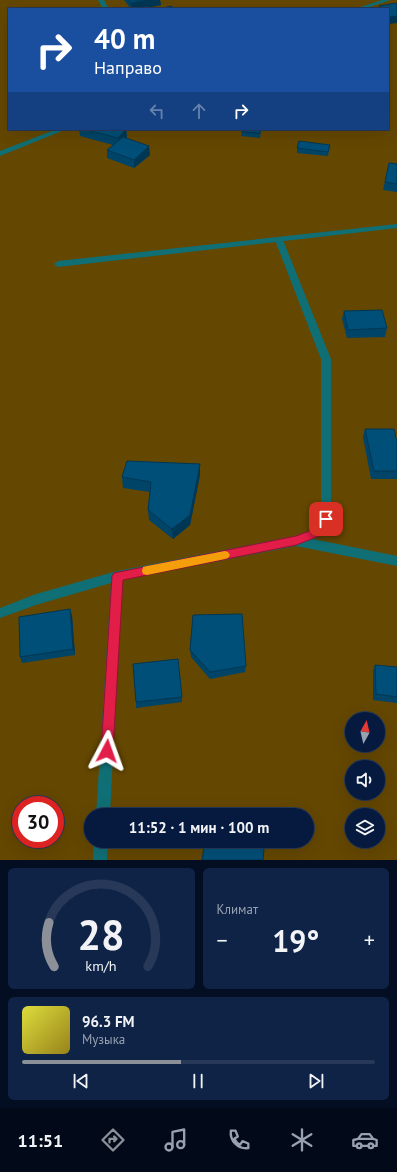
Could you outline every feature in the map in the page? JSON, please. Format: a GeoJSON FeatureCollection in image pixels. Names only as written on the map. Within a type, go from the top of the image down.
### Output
{"type":"FeatureCollection","features":[{"type":"Feature","properties":{"kind":"street"},"geometry":{"type":"LineString","coordinates":[[360,8],[388,0]]}},
{"type":"Feature","properties":{"kind":"street"},"geometry":{"type":"LineString","coordinates":[[0,154],[60,130]]}},
{"type":"Feature","properties":{"kind":"street"},"geometry":{"type":"LineString","coordinates":[[58,264],[397,226]]}},
{"type":"Feature","properties":{"kind":"street"},"geometry":{"type":"LineString","coordinates":[[0,613],[22,604],[118,576],[296,541],[319,532],[326,519],[326,359],[279,240]]}},
{"type":"Feature","properties":{"kind":"street"},"geometry":{"type":"LineString","coordinates":[[296,541],[397,561]]}},
{"type":"Feature","properties":{"kind":"street"},"geometry":{"type":"LineString","coordinates":[[103,808],[118,576]]}},
{"type":"Feature","properties":{"kind":"street"},"geometry":{"type":"LineString","coordinates":[[100,860],[101,848]]}},
{"type":"Feature","properties":{"kind":"shaded area"},"geometry":{"type":"Polygon","coordinates":[[[0,0],[397,0],[397,860],[0,860],[0,0]]]}},
{"type":"Feature","properties":{"kind":"building"},"geometry":{"type":"Polygon","coordinates":[[[129,0],[148,0],[131,3],[129,0]]]}},
{"type":"Feature","properties":{"kind":"building"},"geometry":{"type":"Polygon","coordinates":[[[397,3],[397,16],[389,17],[389,8],[381,8],[379,6],[397,3]]]}},
{"type":"Feature","properties":{"kind":"building"},"geometry":{"type":"Polygon","coordinates":[[[171,6],[174,8],[164,8],[171,6]]]}},
{"type":"Feature","properties":{"kind":"building"},"geometry":{"type":"Polygon","coordinates":[[[87,130],[125,130],[118,138],[87,130]]]}},
{"type":"Feature","properties":{"kind":"building"},"geometry":{"type":"Polygon","coordinates":[[[242,130],[261,130],[260,133],[242,132],[242,130]]]}},
{"type":"Feature","properties":{"kind":"building"},"geometry":{"type":"Polygon","coordinates":[[[123,137],[149,146],[134,160],[107,150],[123,137]]]}},
{"type":"Feature","properties":{"kind":"building"},"geometry":{"type":"Polygon","coordinates":[[[299,141],[330,145],[328,152],[297,148],[299,141]]]}},
{"type":"Feature","properties":{"kind":"building"},"geometry":{"type":"Polygon","coordinates":[[[389,163],[397,164],[397,184],[385,182],[389,163]]]}},
{"type":"Feature","properties":{"kind":"building"},"geometry":{"type":"Polygon","coordinates":[[[382,310],[387,328],[348,330],[344,311],[382,310]]]}},
{"type":"Feature","properties":{"kind":"building"},"geometry":{"type":"Polygon","coordinates":[[[365,429],[394,429],[397,442],[397,471],[374,471],[365,429]]]}},
{"type":"Feature","properties":{"kind":"building"},"geometry":{"type":"Polygon","coordinates":[[[127,461],[200,464],[190,515],[172,529],[148,510],[151,482],[122,477],[127,461]]]}},
{"type":"Feature","properties":{"kind":"building"},"geometry":{"type":"Polygon","coordinates":[[[70,609],[73,649],[20,657],[19,617],[70,609]]]}},
{"type":"Feature","properties":{"kind":"building"},"geometry":{"type":"Polygon","coordinates":[[[242,614],[246,666],[210,672],[190,650],[193,615],[242,614]]]}},
{"type":"Feature","properties":{"kind":"building"},"geometry":{"type":"Polygon","coordinates":[[[178,659],[182,697],[136,702],[133,664],[178,659]]]}},
{"type":"Feature","properties":{"kind":"building"},"geometry":{"type":"Polygon","coordinates":[[[375,665],[397,667],[397,697],[376,694],[375,665]]]}},
{"type":"Feature","properties":{"kind":"building"},"geometry":{"type":"Polygon","coordinates":[[[204,848],[264,849],[263,860],[202,860],[204,848]]]}},
{"type":"Feature","properties":{"kind":"slow traffic"},"geometry":{"type":"LineString","coordinates":[[147,571],[225,555]]}},
{"type":"Feature","properties":{"kind":"route"},"geometry":{"type":"LineString","coordinates":[[107,751],[118,576],[296,541],[319,532],[326,519]]}}]}
